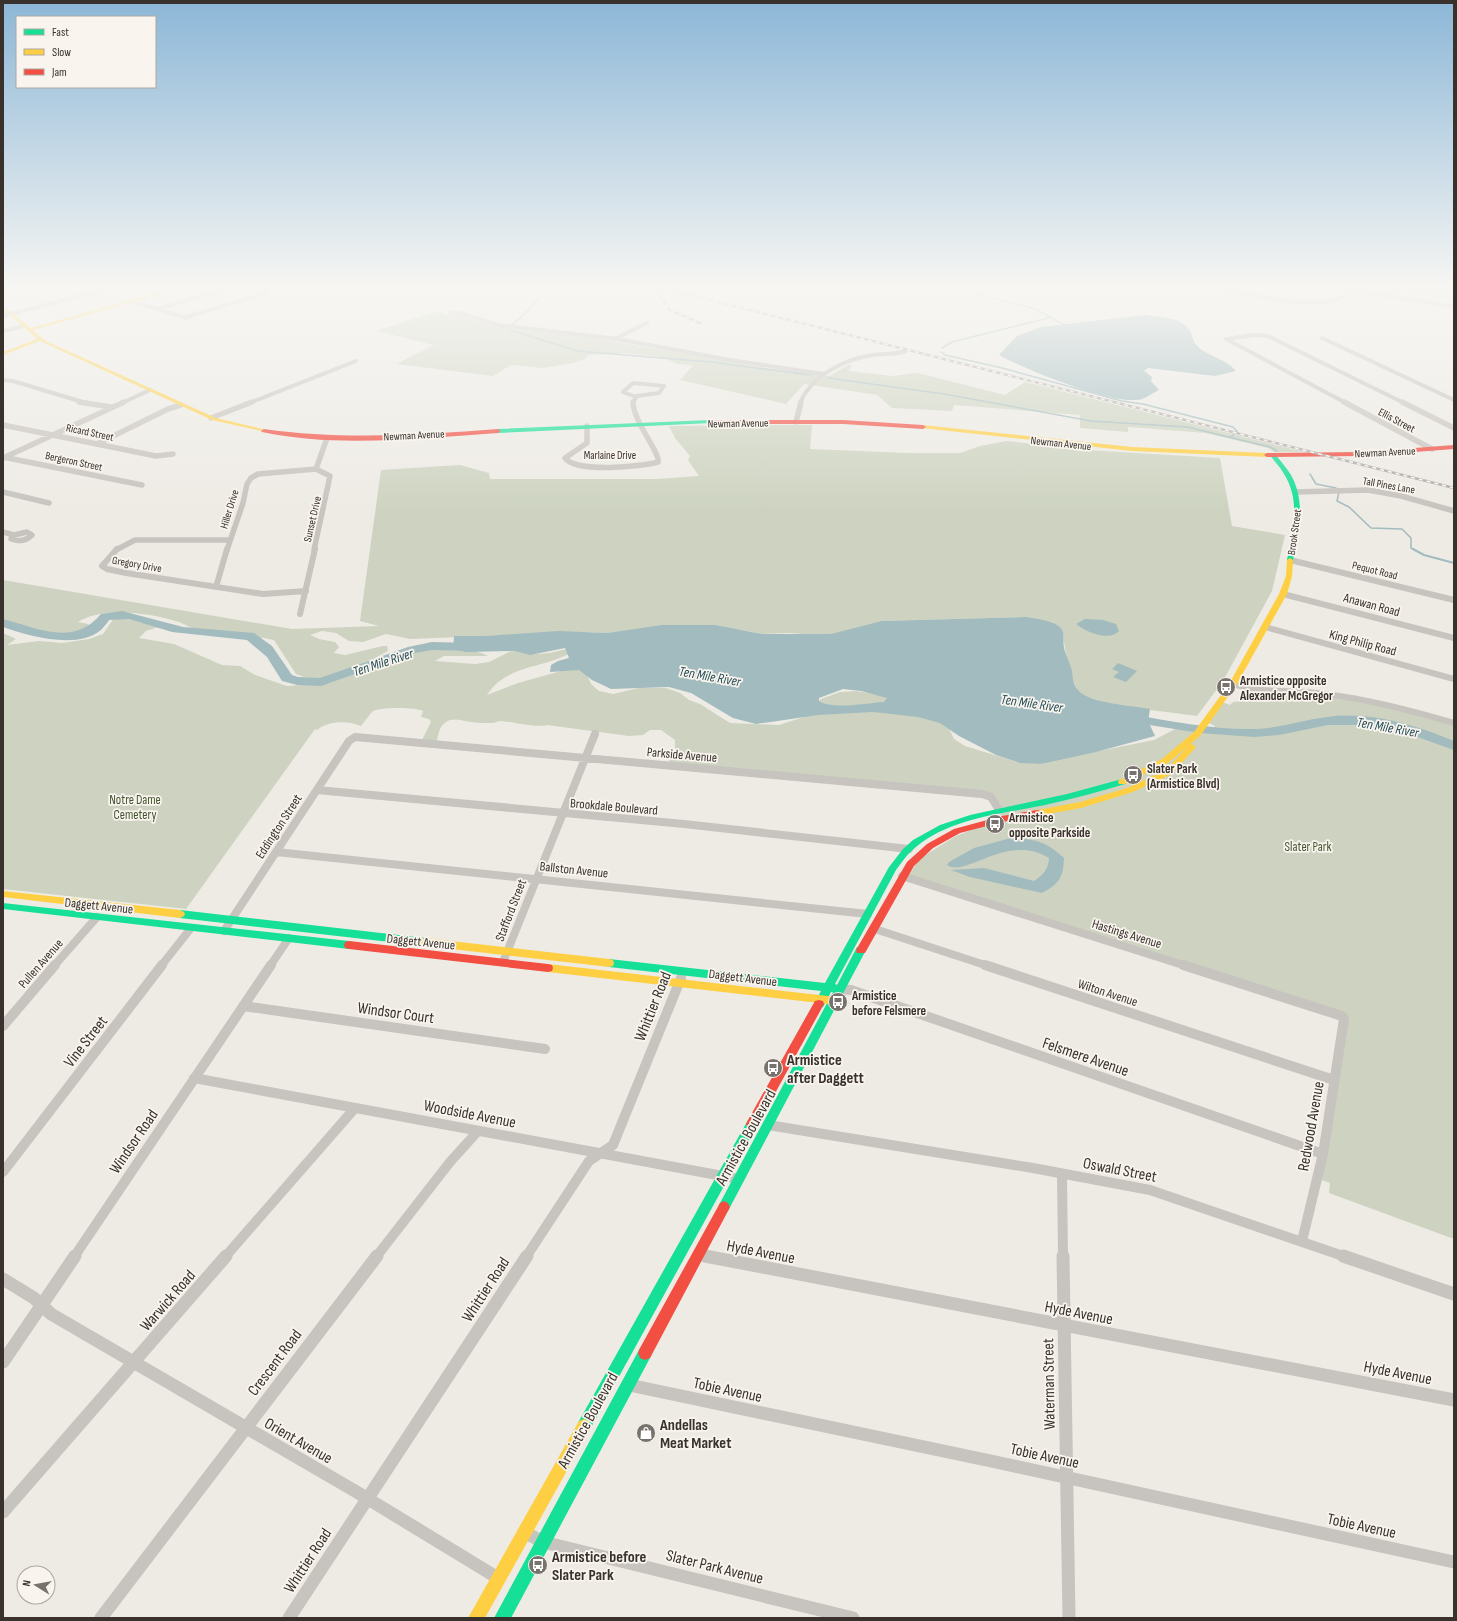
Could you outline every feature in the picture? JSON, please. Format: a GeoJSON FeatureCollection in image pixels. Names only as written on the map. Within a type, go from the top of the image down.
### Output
{"type":"FeatureCollection","features":[{"type":"Feature","properties":{"kind":"main road","name":"Newman Avenue"},"geometry":{"type":"LineString","coordinates":[[85,361],[210,418],[254,431],[280,435],[327,438],[639,424],[796,422],[869,423],[1124,448],[1272,454],[1346,454],[1454,447]]}},
{"type":"Feature","properties":{"kind":"main road","name":"Brook Street"},"geometry":{"type":"LineString","coordinates":[[1272,454],[1290,479],[1299,507],[1298,523],[1290,560],[1289,576],[1283,593]]}},
{"type":"Feature","properties":{"kind":"main road","name":"Armistice Boulevard"},"geometry":{"type":"LineString","coordinates":[[502,1618],[699,1254],[839,989],[875,929],[902,876],[910,864],[924,850],[957,831],[996,820],[1081,805],[1118,794],[1157,778],[1176,766],[1188,752],[1197,734],[1233,684],[1283,593]]}},
{"type":"Feature","properties":{"kind":"main road","name":"Armistice Boulevard"},"geometry":{"type":"LineString","coordinates":[[476,1618],[822,999],[892,869],[909,848],[925,836],[958,820],[999,810],[1082,794],[1124,782],[1165,761],[1197,734]]}},
{"type":"Feature","properties":{"kind":"main road","name":"Daggett Avenue"},"geometry":{"type":"LineString","coordinates":[[3,894],[685,970],[839,989]]}},
{"type":"Feature","properties":{"kind":"main road","name":"Daggett Avenue"},"geometry":{"type":"LineString","coordinates":[[4,907],[834,1000]]}},
{"type":"Feature","properties":{"kind":"street"},"geometry":{"type":"LineString","coordinates":[[734,361],[823,374]]}},
{"type":"Feature","properties":{"kind":"street"},"geometry":{"type":"LineString","coordinates":[[796,422],[797,413],[801,402],[812,385],[835,365],[846,361]]}},
{"type":"Feature","properties":{"kind":"street","name":"Ellis Street"},"geometry":{"type":"LineString","coordinates":[[1267,361],[1432,449]]}},
{"type":"Feature","properties":{"kind":"street","name":"Ellis Street"},"geometry":{"type":"LineString","coordinates":[[1316,361],[1454,428]]}},
{"type":"Feature","properties":{"kind":"street"},"geometry":{"type":"LineString","coordinates":[[1370,361],[1454,400]]}},
{"type":"Feature","properties":{"kind":"street"},"geometry":{"type":"LineString","coordinates":[[210,418],[356,362]]}},
{"type":"Feature","properties":{"kind":"street"},"geometry":{"type":"LineString","coordinates":[[3,380],[10,380],[80,402],[111,407]]}},
{"type":"Feature","properties":{"kind":"street"},"geometry":{"type":"LineString","coordinates":[[633,382],[664,386],[659,393],[636,397],[623,392],[633,382]]}},
{"type":"Feature","properties":{"kind":"street"},"geometry":{"type":"LineString","coordinates":[[3,457],[150,390]]}},
{"type":"Feature","properties":{"kind":"street"},"geometry":{"type":"LineString","coordinates":[[636,397],[633,403],[639,424]]}},
{"type":"Feature","properties":{"kind":"street"},"geometry":{"type":"LineString","coordinates":[[97,444],[168,409],[181,405]]}},
{"type":"Feature","properties":{"kind":"street","name":"Marlaine Drive"},"geometry":{"type":"LineString","coordinates":[[587,426],[587,443],[570,452],[566,458],[568,462],[576,465],[631,466],[654,464],[659,459],[645,437],[639,424]]}},
{"type":"Feature","properties":{"kind":"street","name":"Ricard Street"},"geometry":{"type":"LineString","coordinates":[[3,425],[156,456],[173,454]]}},
{"type":"Feature","properties":{"kind":"street"},"geometry":{"type":"LineString","coordinates":[[316,469],[327,438]]}},
{"type":"Feature","properties":{"kind":"street","name":"Bergeron Street"},"geometry":{"type":"LineString","coordinates":[[3,457],[142,485]]}},
{"type":"Feature","properties":{"kind":"street","name":"Hiller Drive"},"geometry":{"type":"LineString","coordinates":[[216,587],[221,566],[243,503],[247,484],[251,478],[259,473],[307,471],[316,469]]}},
{"type":"Feature","properties":{"kind":"street","name":"Sunset Drive"},"geometry":{"type":"LineString","coordinates":[[300,614],[330,481],[330,476],[323,471],[316,469]]}},
{"type":"Feature","properties":{"kind":"street","name":"Tall Pines Lane"},"geometry":{"type":"LineString","coordinates":[[1295,492],[1368,490],[1454,510]]}},
{"type":"Feature","properties":{"kind":"street"},"geometry":{"type":"LineString","coordinates":[[3,492],[49,503]]}},
{"type":"Feature","properties":{"kind":"street"},"geometry":{"type":"LineString","coordinates":[[3,532],[14,535]]}},
{"type":"Feature","properties":{"kind":"street","name":"Gregory Drive"},"geometry":{"type":"LineString","coordinates":[[230,540],[135,540],[124,543],[102,566],[113,571],[263,594],[306,591]]}},
{"type":"Feature","properties":{"kind":"street","name":"Pequot Road"},"geometry":{"type":"LineString","coordinates":[[1290,560],[1454,600]]}},
{"type":"Feature","properties":{"kind":"street","name":"Anawan Road"},"geometry":{"type":"LineString","coordinates":[[1283,593],[1454,638]]}},
{"type":"Feature","properties":{"kind":"street","name":"King Philip Road"},"geometry":{"type":"LineString","coordinates":[[1265,627],[1454,679]]}},
{"type":"Feature","properties":{"kind":"street"},"geometry":{"type":"LineString","coordinates":[[1233,684],[1256,691],[1315,693],[1354,698],[1395,706],[1454,723]]}},
{"type":"Feature","properties":{"kind":"street","name":"Stafford Street"},"geometry":{"type":"LineString","coordinates":[[503,962],[595,734]]}},
{"type":"Feature","properties":{"kind":"street","name":"Parkside Avenue"},"geometry":{"type":"LineString","coordinates":[[355,737],[982,794],[992,797],[999,810]]}},
{"type":"Feature","properties":{"kind":"street","name":"Eddington Street"},"geometry":{"type":"LineString","coordinates":[[224,931],[349,741],[355,737]]}},
{"type":"Feature","properties":{"kind":"street","name":"Brookdale Boulevard"},"geometry":{"type":"LineString","coordinates":[[317,790],[909,848]]}},
{"type":"Feature","properties":{"kind":"street","name":"Ballston Avenue"},"geometry":{"type":"LineString","coordinates":[[276,852],[868,914]]}},
{"type":"Feature","properties":{"kind":"street","name":"Hastings Avenue"},"geometry":{"type":"LineString","coordinates":[[902,876],[1342,1016]]}},
{"type":"Feature","properties":{"kind":"street"},"geometry":{"type":"LineString","coordinates":[[4,907],[16,895]]}},
{"type":"Feature","properties":{"kind":"street","name":"Pullen Avenue"},"geometry":{"type":"LineString","coordinates":[[3,1026],[97,918]]}},
{"type":"Feature","properties":{"kind":"street","name":"Vine Street"},"geometry":{"type":"LineString","coordinates":[[3,1172],[191,928]]}},
{"type":"Feature","properties":{"kind":"street","name":"Wilton Avenue"},"geometry":{"type":"LineString","coordinates":[[875,929],[1334,1080]]}},
{"type":"Feature","properties":{"kind":"street","name":"Windsor Road"},"geometry":{"type":"LineString","coordinates":[[3,1362],[289,938]]}},
{"type":"Feature","properties":{"kind":"street","name":"Whittier Road"},"geometry":{"type":"LineString","coordinates":[[289,1618],[589,1161],[613,1145],[685,970]]}},
{"type":"Feature","properties":{"kind":"street","name":"Felsmere Avenue"},"geometry":{"type":"LineString","coordinates":[[839,989],[858,992],[1322,1154]]}},
{"type":"Feature","properties":{"kind":"street","name":"Windsor Court"},"geometry":{"type":"LineString","coordinates":[[243,1006],[545,1049]]}},
{"type":"Feature","properties":{"kind":"street","name":"Redwood Avenue"},"geometry":{"type":"LineString","coordinates":[[1302,1241],[1322,1154],[1344,1019],[1342,1016]]}},
{"type":"Feature","properties":{"kind":"street","name":"Woodside Avenue"},"geometry":{"type":"LineString","coordinates":[[194,1078],[739,1179]]}},
{"type":"Feature","properties":{"kind":"street","name":"Warwick Road"},"geometry":{"type":"LineString","coordinates":[[3,1512],[355,1108]]}},
{"type":"Feature","properties":{"kind":"street","name":"Oswald Street"},"geometry":{"type":"LineString","coordinates":[[768,1125],[1150,1190],[1454,1294]]}},
{"type":"Feature","properties":{"kind":"street","name":"Crescent Road"},"geometry":{"type":"LineString","coordinates":[[101,1618],[435,1181],[478,1130]]}},
{"type":"Feature","properties":{"kind":"street","name":"Waterman Street"},"geometry":{"type":"LineString","coordinates":[[1062,1174],[1069,1618]]}},
{"type":"Feature","properties":{"kind":"street","name":"Hyde Avenue"},"geometry":{"type":"LineString","coordinates":[[699,1254],[708,1257],[1454,1400]]}},
{"type":"Feature","properties":{"kind":"street","name":"Orient Avenue"},"geometry":{"type":"LineString","coordinates":[[3,1279],[34,1298],[51,1314],[367,1499],[498,1578]]}},
{"type":"Feature","properties":{"kind":"street","name":"Tobie Avenue"},"geometry":{"type":"LineString","coordinates":[[628,1385],[1454,1562]]}},
{"type":"Feature","properties":{"kind":"street","name":"Slater Park Avenue"},"geometry":{"type":"LineString","coordinates":[[524,1532],[544,1542],[853,1618]]}},
{"type":"Feature","properties":{"kind":"green space"},"geometry":{"type":"Polygon","coordinates":[[[403,361],[580,361],[543,368],[511,365],[493,376],[396,364],[403,361]]]}},
{"type":"Feature","properties":{"kind":"green space"},"geometry":{"type":"Polygon","coordinates":[[[670,361],[724,361],[772,369],[829,376],[850,364],[852,365],[849,371],[892,376],[918,373],[1005,395],[1025,382],[1304,452],[1274,452],[1268,448],[1206,433],[1128,427],[1128,432],[1080,428],[1080,415],[954,405],[952,411],[892,408],[877,395],[804,384],[786,404],[680,380],[693,365],[677,364],[670,361]]]}},
{"type":"Feature","properties":{"kind":"green space"},"geometry":{"type":"Polygon","coordinates":[[[812,425],[810,449],[909,453],[960,453],[980,446],[1007,441],[1087,450],[1220,458],[1232,526],[1285,535],[1272,591],[1223,681],[1197,716],[1102,702],[1089,698],[1080,693],[1071,674],[1063,632],[1056,625],[1027,617],[882,621],[874,639],[789,633],[762,634],[742,630],[656,636],[588,632],[410,639],[386,634],[363,642],[349,641],[336,633],[322,631],[310,635],[319,639],[335,642],[339,647],[334,653],[345,655],[383,646],[387,646],[388,651],[373,659],[322,678],[307,678],[296,674],[274,640],[195,629],[179,622],[155,616],[127,613],[100,614],[88,617],[78,622],[88,624],[92,630],[70,635],[47,634],[3,622],[3,580],[292,629],[379,626],[360,621],[381,470],[460,465],[489,473],[490,479],[657,479],[699,476],[688,460],[690,456],[675,438],[669,426],[812,425]]]}},
{"type":"Feature","properties":{"kind":"green space"},"geometry":{"type":"Polygon","coordinates":[[[114,618],[129,619],[158,627],[146,631],[139,638],[174,644],[222,665],[240,666],[255,675],[287,686],[329,683],[428,648],[450,648],[475,651],[488,656],[444,656],[435,661],[475,664],[489,662],[509,652],[525,649],[537,654],[550,653],[582,645],[571,653],[558,659],[507,676],[496,684],[487,695],[518,683],[583,665],[590,673],[588,677],[591,684],[599,691],[613,694],[639,688],[666,688],[680,693],[689,700],[700,704],[730,723],[779,725],[804,717],[821,699],[840,692],[856,691],[886,696],[945,720],[954,739],[965,746],[1017,762],[1042,764],[1066,755],[1094,752],[1154,740],[1179,727],[1192,726],[1210,733],[1215,726],[1207,722],[1222,702],[1230,705],[1233,702],[1258,699],[1258,692],[1327,694],[1454,723],[1454,1239],[1329,1193],[1330,1183],[1316,1178],[1346,1020],[908,877],[919,859],[956,836],[979,827],[1002,822],[1000,809],[993,799],[668,765],[671,756],[675,751],[675,740],[661,730],[650,730],[643,735],[629,736],[547,725],[542,726],[501,721],[493,723],[478,723],[455,720],[449,721],[441,726],[436,743],[421,742],[431,722],[429,719],[421,717],[423,711],[406,708],[390,708],[373,711],[361,726],[338,722],[326,725],[317,730],[315,729],[186,909],[3,889],[3,633],[16,639],[7,645],[39,641],[62,643],[89,639],[103,634],[114,618]]]}},
{"type":"Feature","properties":{"kind":"water"},"geometry":{"type":"Polygon","coordinates":[[[1011,361],[1223,361],[1236,371],[1215,376],[1148,368],[1144,371],[1152,377],[1151,381],[1159,390],[1142,399],[1130,400],[1092,392],[1070,385],[1011,361]]]}},
{"type":"Feature","properties":{"kind":"water"},"geometry":{"type":"Polygon","coordinates":[[[1027,617],[1058,625],[1063,632],[1064,648],[1072,671],[1074,684],[1077,689],[1084,695],[1102,701],[1150,709],[1148,721],[1155,736],[1096,752],[1041,764],[1020,763],[996,755],[959,736],[940,723],[918,717],[873,712],[818,715],[756,724],[733,718],[691,693],[669,687],[611,689],[592,680],[579,670],[550,672],[551,665],[569,658],[565,648],[530,655],[515,651],[466,652],[453,649],[454,636],[484,636],[558,631],[608,633],[662,625],[715,625],[762,634],[831,634],[882,621],[1027,617]],[[843,689],[819,698],[819,701],[825,704],[841,706],[884,702],[887,698],[861,691],[843,689]]]}},
{"type":"Feature","properties":{"kind":"water"},"geometry":{"type":"Polygon","coordinates":[[[1085,619],[1103,620],[1116,624],[1119,631],[1109,636],[1091,633],[1076,624],[1085,619]]]}},
{"type":"Feature","properties":{"kind":"water"},"geometry":{"type":"Polygon","coordinates":[[[1118,663],[1137,671],[1126,682],[1113,677],[1119,672],[1112,669],[1118,663]]]}},
{"type":"Feature","properties":{"kind":"water"},"geometry":{"type":"Polygon","coordinates":[[[1011,838],[1034,840],[1046,844],[1058,852],[1064,858],[1063,870],[1057,883],[1042,893],[970,877],[951,870],[984,868],[1034,881],[1040,877],[1048,866],[1049,858],[1034,851],[1018,850],[1004,852],[965,866],[955,867],[947,865],[949,862],[974,848],[1011,838]]]}},
{"type":"Feature","properties":{"kind":"waterway"},"geometry":{"type":"LineString","coordinates":[[695,361],[811,375]]}},
{"type":"Feature","properties":{"kind":"waterway"},"geometry":{"type":"LineString","coordinates":[[970,361],[1122,401],[1143,404],[1233,427],[1237,431],[1231,437]]}},
{"type":"Feature","properties":{"kind":"waterway"},"geometry":{"type":"LineString","coordinates":[[828,378],[944,394],[1091,421],[1187,427],[1270,447],[1277,451]]}},
{"type":"Feature","properties":{"kind":"waterway"},"geometry":{"type":"LineString","coordinates":[[1310,474],[1316,484],[1336,488],[1339,492],[1337,501],[1349,507],[1371,528],[1402,529],[1411,538],[1411,548],[1413,549]]}},
{"type":"Feature","properties":{"kind":"waterway"},"geometry":{"type":"LineString","coordinates":[[1413,549],[1424,555],[1454,563]]}},
{"type":"Feature","properties":{"kind":"waterway","name":"Ten Mile River"},"geometry":{"type":"LineString","coordinates":[[3,623],[43,634],[72,636],[86,633],[97,627],[105,617],[122,615],[134,617],[152,624],[183,630],[250,636],[262,644],[276,659],[287,678],[297,681],[321,682],[412,650],[432,646],[475,647]]}},
{"type":"Feature","properties":{"kind":"waterway","name":"Ten Mile River"},"geometry":{"type":"LineString","coordinates":[[1129,718],[1181,727],[1254,733],[1287,730],[1336,720],[1367,721],[1411,730],[1454,746]]}},
{"type":"Feature","properties":{"kind":"railway"},"geometry":{"type":"LineString","coordinates":[[950,361],[1454,488]]}},
{"type":"Feature","properties":{"kind":"traffic: fast"},"geometry":{"type":"LineString","coordinates":[[498,431],[710,422]]}},
{"type":"Feature","properties":{"kind":"traffic: fast"},"geometry":{"type":"LineString","coordinates":[[1272,454],[1288,476],[1297,500],[1298,520],[1290,560]]}},
{"type":"Feature","properties":{"kind":"traffic: fast"},"geometry":{"type":"LineString","coordinates":[[819,1004],[892,869],[906,851],[916,842],[943,827],[973,817],[1067,797],[1122,782]]}},
{"type":"Feature","properties":{"kind":"traffic: fast"},"geometry":{"type":"LineString","coordinates":[[3,906],[349,945]]}},
{"type":"Feature","properties":{"kind":"traffic: fast"},"geometry":{"type":"LineString","coordinates":[[180,914],[425,942]]}},
{"type":"Feature","properties":{"kind":"traffic: fast"},"geometry":{"type":"LineString","coordinates":[[724,1207],[861,950]]}},
{"type":"Feature","properties":{"kind":"traffic: fast"},"geometry":{"type":"LineString","coordinates":[[609,963],[834,988]]}},
{"type":"Feature","properties":{"kind":"traffic: fast"},"geometry":{"type":"LineString","coordinates":[[584,1426],[752,1124]]}},
{"type":"Feature","properties":{"kind":"traffic: fast"},"geometry":{"type":"LineString","coordinates":[[502,1618],[645,1353]]}},
{"type":"Feature","properties":{"kind":"traffic: slow"},"geometry":{"type":"LineString","coordinates":[[85,361],[214,419],[264,431]]}},
{"type":"Feature","properties":{"kind":"traffic: slow"},"geometry":{"type":"LineString","coordinates":[[923,427],[1132,449],[1267,455]]}},
{"type":"Feature","properties":{"kind":"traffic: slow"},"geometry":{"type":"LineString","coordinates":[[1122,782],[1165,761],[1197,734],[1233,684],[1283,594],[1289,576],[1290,560]]}},
{"type":"Feature","properties":{"kind":"traffic: slow"},"geometry":{"type":"LineString","coordinates":[[1037,813],[1081,805],[1130,790],[1169,772],[1192,747]]}},
{"type":"Feature","properties":{"kind":"traffic: slow"},"geometry":{"type":"LineString","coordinates":[[3,894],[180,914]]}},
{"type":"Feature","properties":{"kind":"traffic: slow"},"geometry":{"type":"LineString","coordinates":[[425,942],[609,963]]}},
{"type":"Feature","properties":{"kind":"traffic: slow"},"geometry":{"type":"LineString","coordinates":[[548,968],[828,1000]]}},
{"type":"Feature","properties":{"kind":"traffic: slow"},"geometry":{"type":"LineString","coordinates":[[476,1618],[584,1426]]}},
{"type":"Feature","properties":{"kind":"traffic: jam"},"geometry":{"type":"LineString","coordinates":[[710,422],[843,422],[923,427]]}},
{"type":"Feature","properties":{"kind":"traffic: jam"},"geometry":{"type":"LineString","coordinates":[[264,431],[293,435],[352,438],[410,437],[498,431]]}},
{"type":"Feature","properties":{"kind":"traffic: jam"},"geometry":{"type":"LineString","coordinates":[[1267,455],[1362,454],[1454,447]]}},
{"type":"Feature","properties":{"kind":"traffic: jam"},"geometry":{"type":"LineString","coordinates":[[861,950],[910,864],[930,846],[957,831],[1002,819],[1037,813]]}},
{"type":"Feature","properties":{"kind":"traffic: jam"},"geometry":{"type":"LineString","coordinates":[[349,945],[548,968]]}},
{"type":"Feature","properties":{"kind":"traffic: jam"},"geometry":{"type":"LineString","coordinates":[[752,1124],[819,1004]]}},
{"type":"Feature","properties":{"kind":"traffic: jam"},"geometry":{"type":"LineString","coordinates":[[645,1353],[724,1207]]}},
{"type":"Feature","properties":{"kind":"place","name":"Armistice opposite Alexander McGregor"},"geometry":{"type":"Point","coordinates":[1226,687]}},
{"type":"Feature","properties":{"kind":"place","name":"Slater Park (Armistice Blvd)"},"geometry":{"type":"Point","coordinates":[1133,775]}},
{"type":"Feature","properties":{"kind":"place","name":"Armistice opposite Parkside"},"geometry":{"type":"Point","coordinates":[995,824]}},
{"type":"Feature","properties":{"kind":"place","name":"Armistice before Felsmere"},"geometry":{"type":"Point","coordinates":[838,1002]}},
{"type":"Feature","properties":{"kind":"place","name":"Armistice after Daggett"},"geometry":{"type":"Point","coordinates":[773,1068]}},
{"type":"Feature","properties":{"kind":"place","name":"Andellas Meat Market"},"geometry":{"type":"Point","coordinates":[646,1433]}},
{"type":"Feature","properties":{"kind":"place","name":"Armistice before Slater Park"},"geometry":{"type":"Point","coordinates":[538,1565]}},
{"type":"Feature","properties":{"kind":"park label","name":"Notre Dame Cemetery"},"geometry":{"type":"Point","coordinates":[135,806]}},
{"type":"Feature","properties":{"kind":"park label","name":"Slater Park"},"geometry":{"type":"Point","coordinates":[1308,846]}}]}
